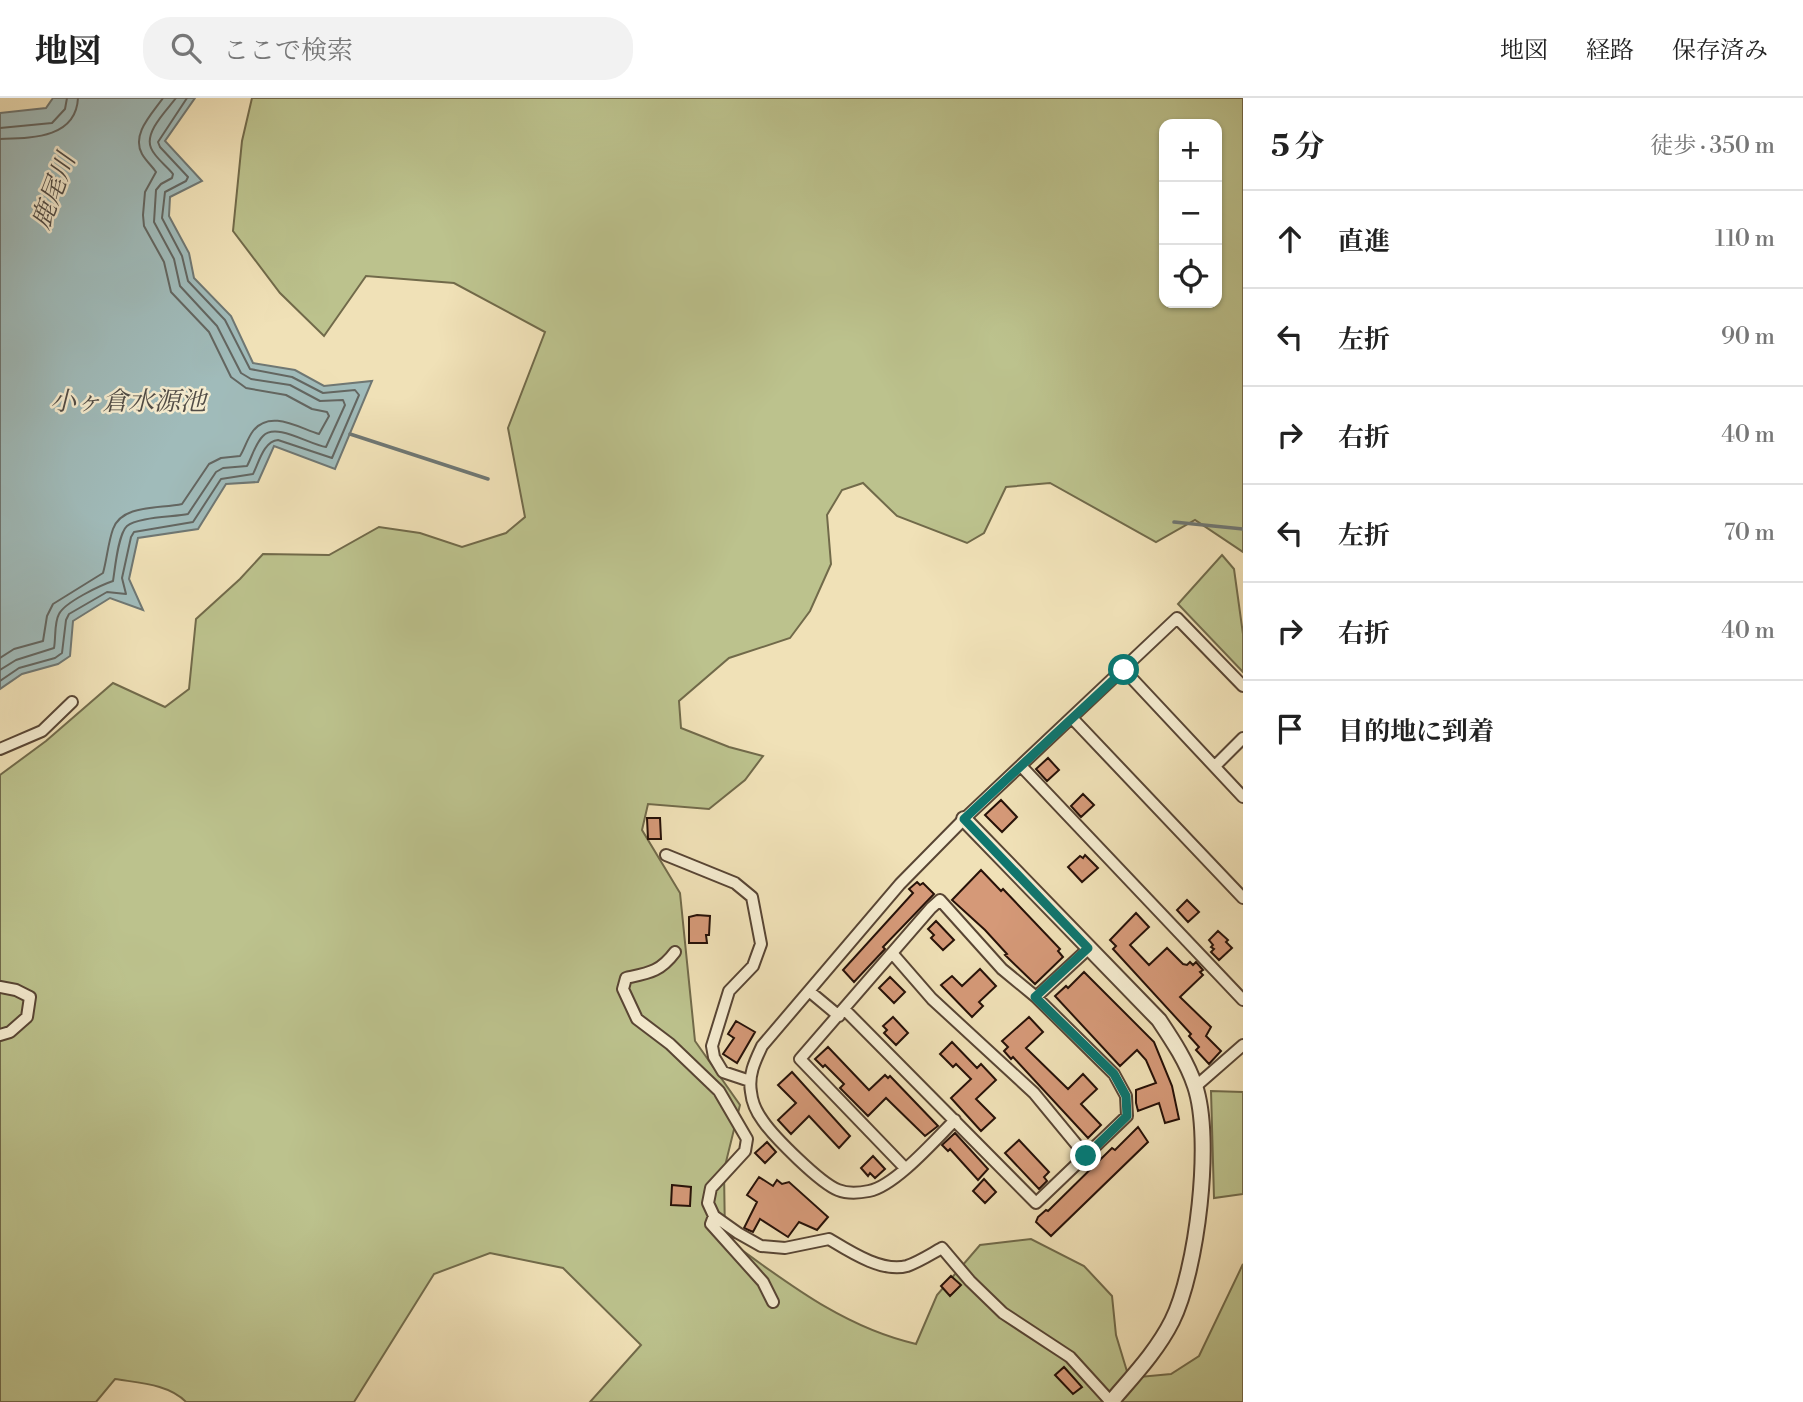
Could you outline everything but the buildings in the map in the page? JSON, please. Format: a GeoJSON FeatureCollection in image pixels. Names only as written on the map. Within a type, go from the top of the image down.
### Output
{"type":"FeatureCollection","features":[{"type":"Feature","properties":{"kind":"street"},"geometry":{"type":"LineString","coordinates":[[956,1120],[887,1183],[873,1190],[844,1192],[827,1184],[763,1122],[753,1102],[750,1081],[752,1069],[762,1046],[900,884],[964,819],[1177,618],[1243,686]]}},
{"type":"Feature","properties":{"kind":"street"},"geometry":{"type":"LineString","coordinates":[[1124,670],[1243,797]]}},
{"type":"Feature","properties":{"kind":"street"},"geometry":{"type":"LineString","coordinates":[[0,748],[42,731],[72,702]]}},
{"type":"Feature","properties":{"kind":"street"},"geometry":{"type":"LineString","coordinates":[[1073,719],[1243,898]]}},
{"type":"Feature","properties":{"kind":"street"},"geometry":{"type":"LineString","coordinates":[[1215,766],[1243,738]]}},
{"type":"Feature","properties":{"kind":"street"},"geometry":{"type":"LineString","coordinates":[[1022,767],[1243,1000]]}},
{"type":"Feature","properties":{"kind":"street"},"geometry":{"type":"LineString","coordinates":[[675,952],[665,965],[652,972],[626,978],[623,989],[636,1018],[670,1044],[719,1091],[747,1139],[746,1151],[711,1188],[708,1203],[714,1216],[761,1246],[785,1248],[828,1239],[861,1257],[890,1267],[909,1265],[942,1248],[970,1281],[1003,1313],[1070,1357],[1111,1402],[1147,1360],[1171,1322],[1186,1288],[1195,1237],[1204,1140],[1195,1087],[1181,1054],[1159,1020],[964,819]]}},
{"type":"Feature","properties":{"kind":"street"},"geometry":{"type":"LineString","coordinates":[[666,855],[735,883],[752,897],[761,944],[753,965],[729,991],[712,1046],[714,1057],[723,1072],[750,1081]]}},
{"type":"Feature","properties":{"kind":"street"},"geometry":{"type":"LineString","coordinates":[[809,990],[842,1013],[956,1120],[1036,1203],[1127,1116],[1126,1096],[1114,1074],[992,959],[940,900],[842,1013],[800,1059],[905,1168]]}},
{"type":"Feature","properties":{"kind":"street"},"geometry":{"type":"LineString","coordinates":[[1035,997],[1088,948]]}},
{"type":"Feature","properties":{"kind":"street"},"geometry":{"type":"LineString","coordinates":[[892,953],[932,999],[1034,1093],[1086,1156]]}},
{"type":"Feature","properties":{"kind":"street"},"geometry":{"type":"LineString","coordinates":[[0,987],[16,990],[30,997],[27,1017],[10,1032],[0,1035]]}},
{"type":"Feature","properties":{"kind":"street"},"geometry":{"type":"LineString","coordinates":[[1195,1087],[1243,1045]]}},
{"type":"Feature","properties":{"kind":"street"},"geometry":{"type":"LineString","coordinates":[[714,1216],[711,1224],[763,1282],[773,1302]]}},
{"type":"Feature","properties":{"kind":"green space"},"geometry":{"type":"Polygon","coordinates":[[[252,98],[1243,98],[1243,552],[1195,520],[1156,542],[1050,483],[1006,487],[984,533],[967,543],[897,516],[863,483],[842,490],[827,515],[831,564],[810,611],[790,638],[729,658],[679,701],[681,728],[729,747],[763,756],[745,780],[709,809],[648,804],[642,830],[680,893],[695,1041],[740,1105],[724,1170],[725,1238],[815,1301],[863,1326],[916,1344],[937,1295],[980,1245],[1031,1239],[1084,1266],[1112,1296],[1116,1335],[1129,1378],[1171,1374],[1199,1356],[1243,1264],[1243,1402],[590,1402],[641,1345],[563,1268],[490,1253],[434,1274],[354,1402],[186,1402],[162,1388],[115,1379],[96,1402],[0,1402],[0,775],[46,741],[113,683],[165,707],[189,689],[196,619],[263,554],[329,555],[379,527],[420,533],[462,547],[506,533],[525,517],[508,428],[545,332],[454,283],[366,276],[324,336],[280,293],[233,231],[242,141],[252,98]]]}},
{"type":"Feature","properties":{"kind":"green space"},"geometry":{"type":"Polygon","coordinates":[[[1222,555],[1234,569],[1243,634],[1243,672],[1178,604],[1222,555]]]}},
{"type":"Feature","properties":{"kind":"green space"},"geometry":{"type":"Polygon","coordinates":[[[1211,1091],[1243,1092],[1243,1194],[1214,1198],[1211,1091]]]}},
{"type":"Feature","properties":{"kind":"water","name":"小ヶ倉水源池"},"geometry":{"type":"Polygon","coordinates":[[[53,98],[195,98],[165,141],[202,181],[170,197],[169,216],[189,253],[194,278],[231,316],[253,363],[295,370],[324,386],[372,381],[335,469],[274,446],[258,482],[226,484],[198,529],[138,538],[129,579],[143,610],[110,598],[73,621],[70,656],[58,664],[22,674],[0,689],[0,113],[46,108],[53,98]]]}},
{"type":"Feature","properties":{"kind":"waterway"},"geometry":{"type":"LineString","coordinates":[[350,434],[488,479]]}},
{"type":"Feature","properties":{"kind":"waterway"},"geometry":{"type":"LineString","coordinates":[[1174,522],[1243,529]]}},
{"type":"Feature","properties":{"kind":"route"},"geometry":{"type":"LineString","coordinates":[[1086,1156],[1127,1116],[1126,1096],[1114,1074],[1035,997],[1088,948],[964,819],[1124,670]]}},
{"type":"Feature","properties":{"kind":"water label","name":"鹿尾川"},"geometry":{"type":"Point","coordinates":[53,191]}}]}
